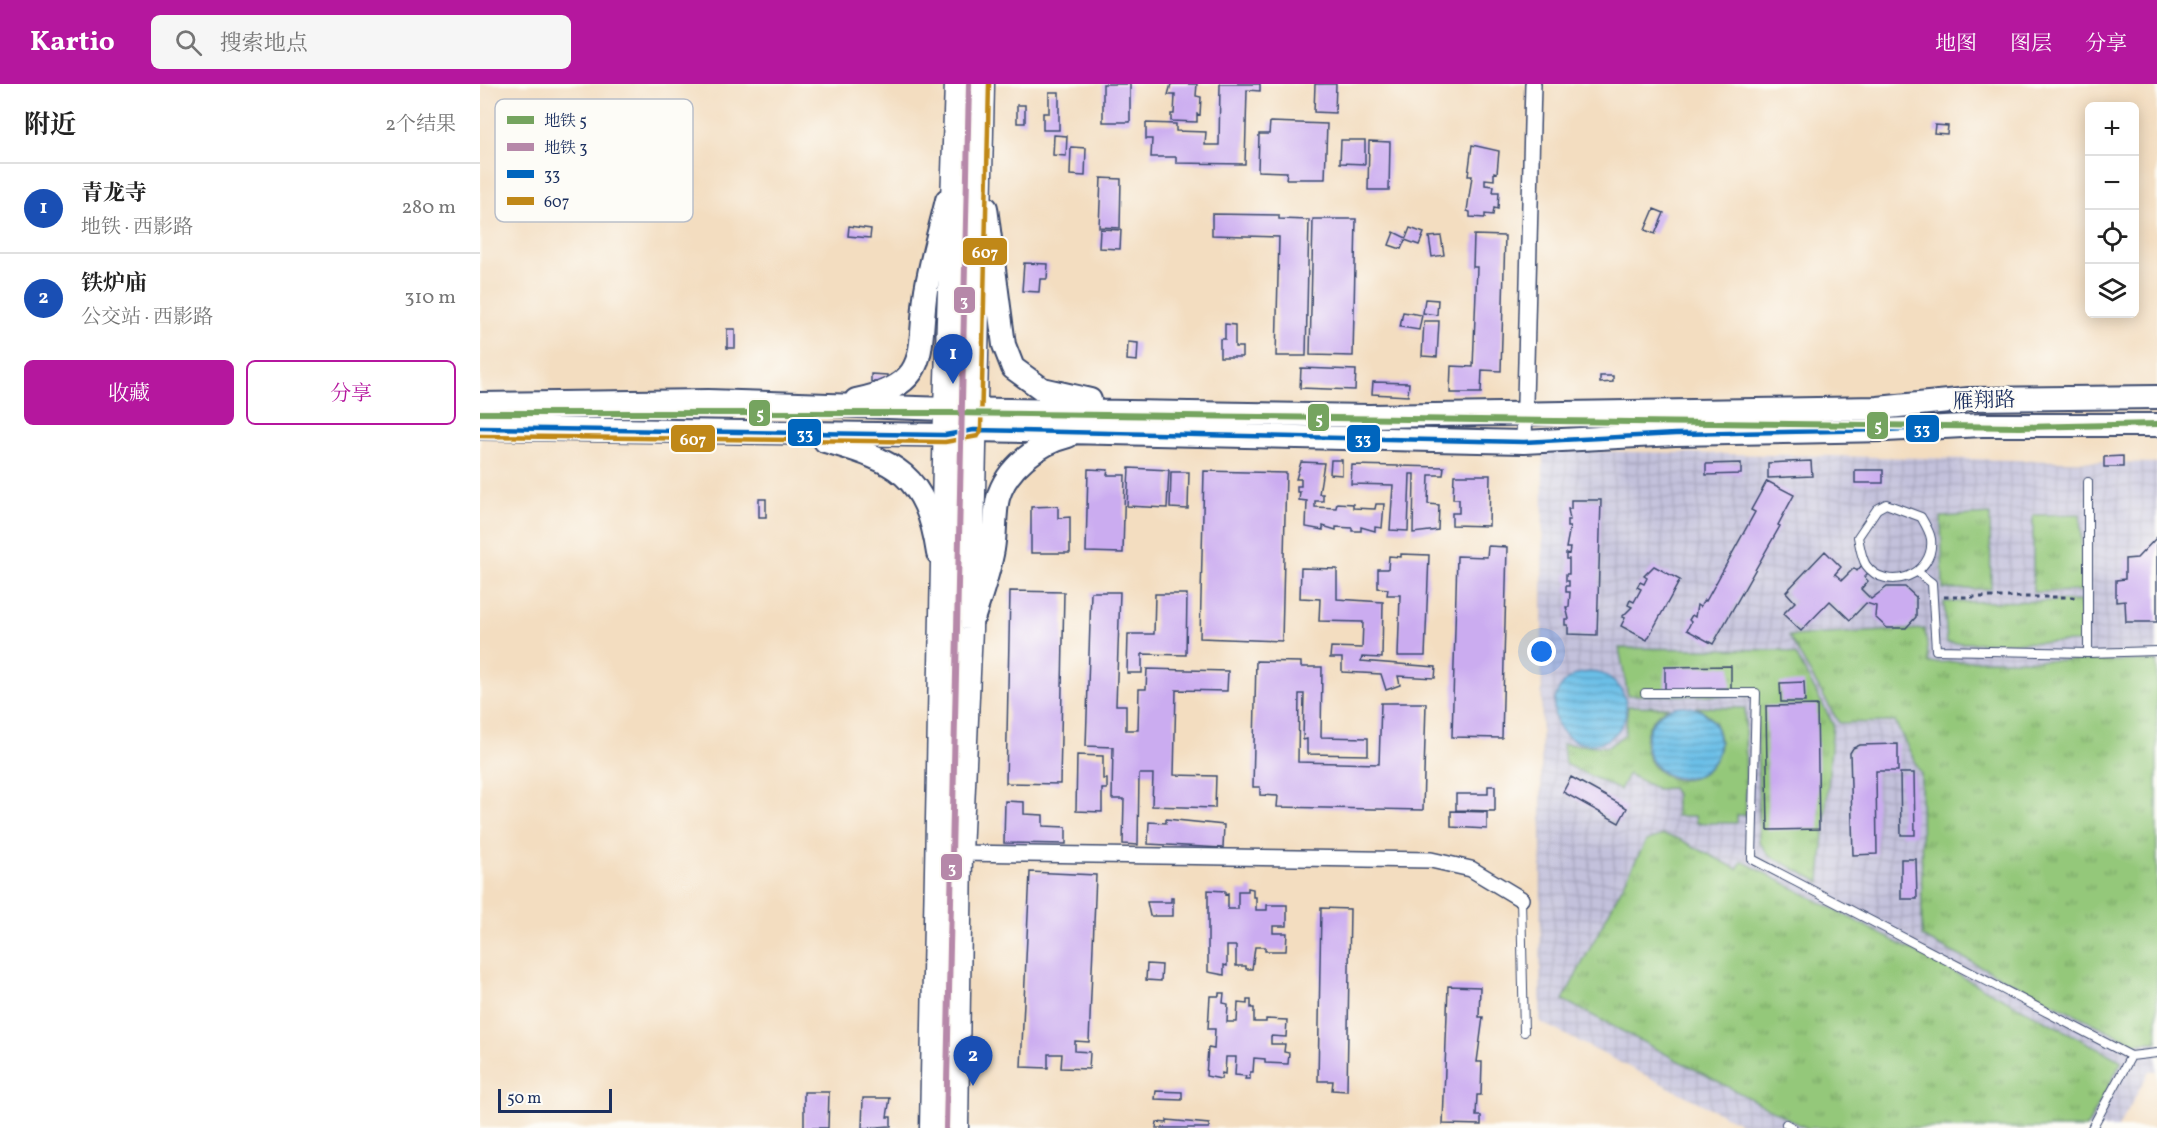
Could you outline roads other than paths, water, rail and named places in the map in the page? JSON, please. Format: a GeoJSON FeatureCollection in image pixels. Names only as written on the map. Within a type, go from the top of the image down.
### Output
{"type":"FeatureCollection","features":[{"type":"Feature","properties":{"kind":"main road"},"geometry":{"type":"LineString","coordinates":[[933,1128],[945,435],[957,84]]}},
{"type":"Feature","properties":{"kind":"main road"},"geometry":{"type":"LineString","coordinates":[[956,1128],[960,853],[970,629],[982,84]]}},
{"type":"Feature","properties":{"kind":"main road"},"geometry":{"type":"LineString","coordinates":[[831,405],[868,397],[891,388],[906,378],[918,362],[923,346],[928,276],[955,167]]}},
{"type":"Feature","properties":{"kind":"main road"},"geometry":{"type":"LineString","coordinates":[[981,168],[1004,345],[1013,368],[1031,382],[1053,392],[1160,413]]}},
{"type":"Feature","properties":{"kind":"main road","name":"雁翔路"},"geometry":{"type":"LineString","coordinates":[[480,428],[945,435],[974,419],[1160,413],[1369,416],[1525,415],[1878,408],[1969,399],[2157,397]]}},
{"type":"Feature","properties":{"kind":"main road","name":"雁翔路"},"geometry":{"type":"LineString","coordinates":[[480,404],[708,400],[946,409],[974,419],[1084,433],[1524,442],[1675,434],[1886,430],[1982,425],[2157,424]]}},
{"type":"Feature","properties":{"kind":"main road"},"geometry":{"type":"LineString","coordinates":[[794,433],[872,455],[886,461],[903,474],[922,497],[929,511],[942,585]]}},
{"type":"Feature","properties":{"kind":"main road"},"geometry":{"type":"LineString","coordinates":[[970,629],[989,567],[996,509],[1002,486],[1019,465],[1043,446],[1084,433]]}},
{"type":"Feature","properties":{"kind":"street"},"geometry":{"type":"LineString","coordinates":[[1524,442],[1533,84]]}},
{"type":"Feature","properties":{"kind":"street"},"geometry":{"type":"LineString","coordinates":[[960,853],[1431,860],[1471,869],[1521,898]]}},
{"type":"Feature","properties":{"kind":"lane"},"geometry":{"type":"LineString","coordinates":[[2088,482],[2088,653]]}},
{"type":"Feature","properties":{"kind":"lane"},"geometry":{"type":"LineString","coordinates":[[1886,504],[1921,517],[1931,537],[1930,557],[1919,573],[1900,578],[1879,576],[1866,565],[1858,537],[1877,509],[1886,504]]}},
{"type":"Feature","properties":{"kind":"lane"},"geometry":{"type":"LineString","coordinates":[[1919,573],[1932,583],[1936,650],[2088,653],[2157,651]]}},
{"type":"Feature","properties":{"kind":"lane"},"geometry":{"type":"LineString","coordinates":[[1645,693],[1756,693],[1752,859],[2131,1056],[2157,1053]]}},
{"type":"Feature","properties":{"kind":"lane"},"geometry":{"type":"LineString","coordinates":[[1521,898],[1524,1032]]}},
{"type":"Feature","properties":{"kind":"lane"},"geometry":{"type":"LineString","coordinates":[[2092,1128],[2131,1056]]}},
{"type":"Feature","properties":{"kind":"water"},"geometry":{"type":"Polygon","coordinates":[[[1590,672],[1610,678],[1620,688],[1626,708],[1620,728],[1610,738],[1590,744],[1570,738],[1560,728],[1554,708],[1560,688],[1570,678],[1590,672]]]}},
{"type":"Feature","properties":{"kind":"water"},"geometry":{"type":"Polygon","coordinates":[[[1683,706],[1697,709],[1709,716],[1716,728],[1719,742],[1716,756],[1709,768],[1697,775],[1683,778],[1669,775],[1657,768],[1650,756],[1647,742],[1650,728],[1657,716],[1669,709],[1683,706]]]}},
{"type":"Feature","properties":{"kind":"metro line","name":"3"},"geometry":{"type":"LineString","coordinates":[[946,1128],[969,84]]}},
{"type":"Feature","properties":{"kind":"metro line","name":"5"},"geometry":{"type":"LineString","coordinates":[[480,413],[950,413],[2020,427],[2157,424]]}},
{"type":"Feature","properties":{"kind":"place","name":"青龙寺"},"geometry":{"type":"Point","coordinates":[953,384]}},
{"type":"Feature","properties":{"kind":"place","name":"铁炉庙"},"geometry":{"type":"Point","coordinates":[973,1086]}}]}
